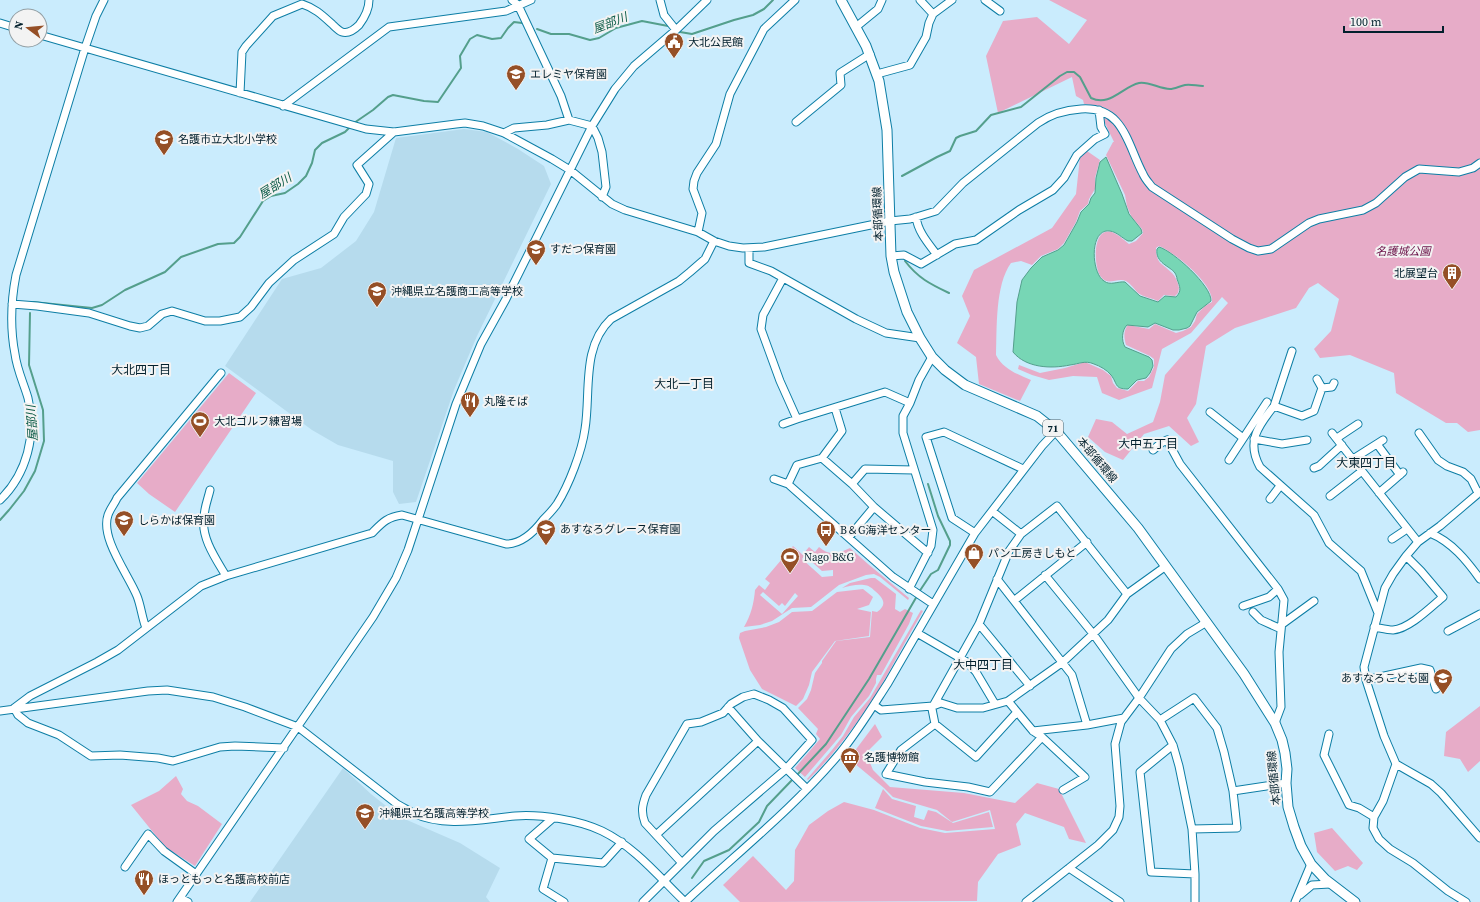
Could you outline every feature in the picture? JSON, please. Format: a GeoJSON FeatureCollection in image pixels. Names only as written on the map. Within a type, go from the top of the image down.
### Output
{"type":"FeatureCollection","features":[{"type":"Feature","properties":{"kind":"main road","name":"本部循環線"},"geometry":{"type":"LineString","coordinates":[[841,0],[870,54],[877,74],[887,130],[891,256],[900,295],[920,338],[932,357],[945,370],[966,385],[1037,416],[1056,431],[1138,528],[1244,674],[1275,723],[1285,753],[1288,807],[1302,846],[1311,864],[1330,884],[1356,902]]}},
{"type":"Feature","properties":{"kind":"street"},"geometry":{"type":"LineString","coordinates":[[0,500],[7,493],[21,470],[30,446],[31,414],[28,397],[15,355],[12,323],[12,304],[16,275],[85,48],[96,16],[104,0]]}},
{"type":"Feature","properties":{"kind":"street"},"geometry":{"type":"LineString","coordinates":[[240,93],[242,52],[273,16],[302,4],[316,10],[338,30],[348,32],[357,26],[365,17],[369,9],[370,0]]}},
{"type":"Feature","properties":{"kind":"street"},"geometry":{"type":"LineString","coordinates":[[283,106],[389,27],[506,11],[515,3],[531,0]]}},
{"type":"Feature","properties":{"kind":"street"},"geometry":{"type":"LineString","coordinates":[[660,0],[664,15],[676,30]]}},
{"type":"Feature","properties":{"kind":"street"},"geometry":{"type":"LineString","coordinates":[[188,902],[178,900],[373,617],[396,578],[408,550],[456,404],[481,344],[506,299],[592,126],[615,89],[634,66],[676,30],[707,0]]}},
{"type":"Feature","properties":{"kind":"street"},"geometry":{"type":"LineString","coordinates":[[698,232],[702,213],[693,189],[694,181],[697,173],[716,144],[730,94],[764,29],[795,0]]}},
{"type":"Feature","properties":{"kind":"street"},"geometry":{"type":"LineString","coordinates":[[856,27],[878,9],[882,0]]}},
{"type":"Feature","properties":{"kind":"street"},"geometry":{"type":"LineString","coordinates":[[920,0],[933,14]]}},
{"type":"Feature","properties":{"kind":"street"},"geometry":{"type":"LineString","coordinates":[[877,74],[910,64],[926,38],[933,14],[952,0]]}},
{"type":"Feature","properties":{"kind":"street"},"geometry":{"type":"LineString","coordinates":[[985,0],[1000,11]]}},
{"type":"Feature","properties":{"kind":"street"},"geometry":{"type":"LineString","coordinates":[[515,3],[561,96],[569,120]]}},
{"type":"Feature","properties":{"kind":"street"},"geometry":{"type":"LineString","coordinates":[[48,37],[283,106],[377,131],[394,132],[465,123],[482,126],[504,134],[552,158],[570,170],[602,197],[625,210],[698,232],[714,241],[729,246],[749,248],[764,247],[916,217],[936,211],[963,182],[1046,117],[1060,112],[1076,109],[1087,108],[1099,110],[1107,113],[1116,120],[1122,128],[1143,175],[1152,187],[1232,239],[1258,251],[1271,249],[1309,223],[1319,218],[1364,210],[1376,203],[1405,177],[1419,169],[1459,172],[1472,168],[1480,163]]}},
{"type":"Feature","properties":{"kind":"street"},"geometry":{"type":"LineString","coordinates":[[796,122],[841,85],[840,72],[870,54]]}},
{"type":"Feature","properties":{"kind":"street"},"geometry":{"type":"LineString","coordinates":[[891,256],[904,255],[921,264],[955,244],[976,240],[1019,210],[1053,190],[1064,178],[1077,156],[1095,139],[1106,134],[1101,127],[1099,110]]}},
{"type":"Feature","properties":{"kind":"street"},"geometry":{"type":"LineString","coordinates":[[504,134],[514,128],[547,125],[569,120],[592,126],[598,138],[602,152],[603,176],[606,187],[602,197]]}},
{"type":"Feature","properties":{"kind":"street"},"geometry":{"type":"LineString","coordinates":[[12,304],[89,313],[140,328],[148,326],[162,314],[172,312],[205,322],[240,318],[251,307],[269,283],[294,260],[334,234],[344,217],[366,194],[369,184],[357,165],[394,132]]}},
{"type":"Feature","properties":{"kind":"street"},"geometry":{"type":"LineString","coordinates":[[916,217],[917,224],[924,239],[937,255]]}},
{"type":"Feature","properties":{"kind":"street"},"geometry":{"type":"LineString","coordinates":[[14,708],[30,696],[118,650],[201,586],[226,576],[372,533],[392,516],[402,515],[506,544],[517,542],[537,528],[557,504],[582,446],[586,428],[588,383],[597,337],[611,319],[679,280],[690,272],[705,259],[714,241]]}},
{"type":"Feature","properties":{"kind":"street"},"geometry":{"type":"LineString","coordinates":[[749,248],[749,263],[771,271],[886,333],[920,338]]}},
{"type":"Feature","properties":{"kind":"street"},"geometry":{"type":"LineString","coordinates":[[783,278],[763,315],[761,329],[780,381],[797,419]]}},
{"type":"Feature","properties":{"kind":"street"},"geometry":{"type":"LineString","coordinates":[[1255,420],[1274,406],[1292,351]]}},
{"type":"Feature","properties":{"kind":"street"},"geometry":{"type":"LineString","coordinates":[[911,590],[931,546],[933,530],[903,433],[903,416],[919,380],[932,357]]}},
{"type":"Feature","properties":{"kind":"street"},"geometry":{"type":"LineString","coordinates":[[146,628],[137,596],[114,550],[108,534],[108,515],[118,498],[221,373]]}},
{"type":"Feature","properties":{"kind":"street"},"geometry":{"type":"LineString","coordinates":[[1274,406],[1302,416],[1314,411],[1322,388],[1318,379]]}},
{"type":"Feature","properties":{"kind":"street"},"geometry":{"type":"LineString","coordinates":[[1322,388],[1332,387],[1334,383]]}},
{"type":"Feature","properties":{"kind":"street"},"geometry":{"type":"LineString","coordinates":[[783,424],[885,392],[910,403]]}},
{"type":"Feature","properties":{"kind":"street"},"geometry":{"type":"LineString","coordinates":[[1229,460],[1267,402]]}},
{"type":"Feature","properties":{"kind":"street"},"geometry":{"type":"LineString","coordinates":[[788,484],[797,465],[822,458],[842,432],[835,408]]}},
{"type":"Feature","properties":{"kind":"street"},"geometry":{"type":"LineString","coordinates":[[1210,412],[1243,438]]}},
{"type":"Feature","properties":{"kind":"street"},"geometry":{"type":"LineString","coordinates":[[1255,420],[1255,458],[1260,467],[1314,515],[1329,543],[1361,571],[1378,613]]}},
{"type":"Feature","properties":{"kind":"street"},"geometry":{"type":"LineString","coordinates":[[1358,424],[1335,436],[1378,493],[1418,542]]}},
{"type":"Feature","properties":{"kind":"street"},"geometry":{"type":"LineString","coordinates":[[0,711],[126,693],[167,690],[213,697],[245,707],[298,727],[397,804],[413,813],[439,820],[463,821],[516,816],[534,816],[553,818],[591,827],[622,842],[685,902],[807,789],[840,752],[874,705],[917,633],[930,602],[975,534],[1023,469],[1056,431]]}},
{"type":"Feature","properties":{"kind":"street"},"geometry":{"type":"LineString","coordinates":[[975,534],[952,518],[926,437],[944,432],[1023,469]]}},
{"type":"Feature","properties":{"kind":"street"},"geometry":{"type":"LineString","coordinates":[[1419,433],[1438,460],[1447,466],[1463,472],[1471,479],[1479,492],[1418,542],[1406,556],[1385,588],[1364,667],[1366,680],[1384,736],[1396,764],[1431,784],[1441,793],[1480,838]]}},
{"type":"Feature","properties":{"kind":"street"},"geometry":{"type":"LineString","coordinates":[[1254,439],[1282,444],[1307,440]]}},
{"type":"Feature","properties":{"kind":"street"},"geometry":{"type":"LineString","coordinates":[[1153,450],[1167,440],[1180,464],[1278,589],[1284,600],[1284,614],[1281,627],[1279,652],[1281,707],[1275,723]]}},
{"type":"Feature","properties":{"kind":"street"},"geometry":{"type":"LineString","coordinates":[[1353,459],[1380,442],[1402,473],[1378,493]]}},
{"type":"Feature","properties":{"kind":"street"},"geometry":{"type":"LineString","coordinates":[[1314,468],[1320,466],[1342,445]]}},
{"type":"Feature","properties":{"kind":"street"},"geometry":{"type":"LineString","coordinates":[[822,458],[852,484],[874,507],[928,553]]}},
{"type":"Feature","properties":{"kind":"street"},"geometry":{"type":"LineString","coordinates":[[852,484],[865,470],[914,470]]}},
{"type":"Feature","properties":{"kind":"street"},"geometry":{"type":"LineString","coordinates":[[1330,496],[1362,471]]}},
{"type":"Feature","properties":{"kind":"street"},"geometry":{"type":"LineString","coordinates":[[774,479],[788,484],[849,537],[876,563],[911,590],[930,602]]}},
{"type":"Feature","properties":{"kind":"street"},"geometry":{"type":"LineString","coordinates":[[1270,499],[1280,486]]}},
{"type":"Feature","properties":{"kind":"street"},"geometry":{"type":"LineString","coordinates":[[210,490],[203,518],[204,532],[212,551],[226,576]]}},
{"type":"Feature","properties":{"kind":"street"},"geometry":{"type":"LineString","coordinates":[[1017,712],[976,757],[936,724],[932,708],[979,624],[1009,551],[1021,534],[1058,506],[1127,594]]}},
{"type":"Feature","properties":{"kind":"street"},"geometry":{"type":"LineString","coordinates":[[849,537],[874,507]]}},
{"type":"Feature","properties":{"kind":"street"},"geometry":{"type":"LineString","coordinates":[[992,511],[1021,534]]}},
{"type":"Feature","properties":{"kind":"street"},"geometry":{"type":"LineString","coordinates":[[1392,539],[1407,529]]}},
{"type":"Feature","properties":{"kind":"street"},"geometry":{"type":"LineString","coordinates":[[1430,533],[1442,538],[1465,559],[1480,579]]}},
{"type":"Feature","properties":{"kind":"street"},"geometry":{"type":"LineString","coordinates":[[1015,600],[1086,542]]}},
{"type":"Feature","properties":{"kind":"street"},"geometry":{"type":"LineString","coordinates":[[1374,627],[1392,630],[1399,628],[1412,622],[1443,597],[1406,556]]}},
{"type":"Feature","properties":{"kind":"street"},"geometry":{"type":"LineString","coordinates":[[874,705],[881,710],[933,706],[941,703],[957,708],[983,708],[1008,701],[1063,662],[1094,635],[1108,620],[1127,594],[1166,566]]}},
{"type":"Feature","properties":{"kind":"street"},"geometry":{"type":"LineString","coordinates":[[1045,575],[1094,635],[1139,698],[1160,720],[1173,745],[1179,766],[1192,829],[1195,902]]}},
{"type":"Feature","properties":{"kind":"street"},"geometry":{"type":"LineString","coordinates":[[997,579],[1015,600],[1072,675],[1087,725]]}},
{"type":"Feature","properties":{"kind":"street"},"geometry":{"type":"LineString","coordinates":[[1243,606],[1269,596],[1278,589]]}},
{"type":"Feature","properties":{"kind":"street"},"geometry":{"type":"LineString","coordinates":[[1281,627],[1314,601]]}},
{"type":"Feature","properties":{"kind":"street"},"geometry":{"type":"LineString","coordinates":[[1253,612],[1261,620],[1281,627]]}},
{"type":"Feature","properties":{"kind":"street"},"geometry":{"type":"LineString","coordinates":[[1448,631],[1479,617]]}},
{"type":"Feature","properties":{"kind":"street"},"geometry":{"type":"LineString","coordinates":[[1030,901],[1113,830],[1120,806],[1115,744],[1122,722],[1171,649],[1187,634],[1207,622]]}},
{"type":"Feature","properties":{"kind":"street"},"geometry":{"type":"LineString","coordinates":[[979,624],[1030,686]]}},
{"type":"Feature","properties":{"kind":"street"},"geometry":{"type":"LineString","coordinates":[[917,633],[967,662],[976,672],[995,704]]}},
{"type":"Feature","properties":{"kind":"street"},"geometry":{"type":"LineString","coordinates":[[1366,680],[1422,668],[1430,670],[1436,689]]}},
{"type":"Feature","properties":{"kind":"street"},"geometry":{"type":"LineString","coordinates":[[643,902],[664,882],[714,831],[788,772],[812,740],[783,708],[754,694],[731,704],[723,713],[701,722],[687,724],[646,795],[641,807],[642,816],[645,823],[682,863]]}},
{"type":"Feature","properties":{"kind":"street"},"geometry":{"type":"LineString","coordinates":[[1160,720],[1194,698],[1217,728],[1233,791],[1238,828],[1192,829]]}},
{"type":"Feature","properties":{"kind":"street"},"geometry":{"type":"LineString","coordinates":[[1008,701],[1033,731],[1042,737],[1085,777],[1063,790]]}},
{"type":"Feature","properties":{"kind":"street"},"geometry":{"type":"LineString","coordinates":[[728,707],[758,741],[807,789]]}},
{"type":"Feature","properties":{"kind":"street"},"geometry":{"type":"LineString","coordinates":[[14,708],[18,715],[28,724],[59,735],[91,756],[120,755],[158,758],[173,761],[220,747],[235,746],[284,748]]}},
{"type":"Feature","properties":{"kind":"street"},"geometry":{"type":"LineString","coordinates":[[1033,731],[1087,725],[1124,718]]}},
{"type":"Feature","properties":{"kind":"street"},"geometry":{"type":"LineString","coordinates":[[936,724],[901,750],[886,774],[925,782],[968,787],[990,792],[1042,737]]}},
{"type":"Feature","properties":{"kind":"street"},"geometry":{"type":"LineString","coordinates":[[1329,734],[1324,755],[1349,805],[1359,808],[1374,817]]}},
{"type":"Feature","properties":{"kind":"street"},"geometry":{"type":"LineString","coordinates":[[656,835],[758,741]]}},
{"type":"Feature","properties":{"kind":"street"},"geometry":{"type":"LineString","coordinates":[[1173,745],[1140,772],[1151,872],[1195,874]]}},
{"type":"Feature","properties":{"kind":"street"},"geometry":{"type":"LineString","coordinates":[[1396,764],[1383,801],[1374,817],[1373,828],[1379,839],[1390,849],[1413,863],[1448,891],[1466,902]]}},
{"type":"Feature","properties":{"kind":"street"},"geometry":{"type":"LineString","coordinates":[[1233,791],[1286,783]]}},
{"type":"Feature","properties":{"kind":"street"},"geometry":{"type":"LineString","coordinates":[[553,818],[529,839],[552,858],[602,863],[622,842]]}},
{"type":"Feature","properties":{"kind":"street"},"geometry":{"type":"LineString","coordinates":[[125,867],[148,834],[164,851],[196,874]]}},
{"type":"Feature","properties":{"kind":"street"},"geometry":{"type":"LineString","coordinates":[[552,858],[543,889],[564,902]]}},
{"type":"Feature","properties":{"kind":"street"},"geometry":{"type":"LineString","coordinates":[[1296,899],[1311,864]]}},
{"type":"Feature","properties":{"kind":"street"},"geometry":{"type":"LineString","coordinates":[[1069,868],[1120,902]]}},
{"type":"Feature","properties":{"kind":"street"},"geometry":{"type":"LineString","coordinates":[[1296,899],[1312,885],[1330,884]]}},
{"type":"Feature","properties":{"kind":"shaded area","name":"沖縄県立名護商工高等学校"},"geometry":{"type":"Polygon","coordinates":[[[464,129],[487,132],[518,149],[544,166],[551,184],[477,336],[454,390],[416,502],[399,504],[393,492],[393,461],[338,445],[312,430],[225,366],[282,279],[321,268],[356,241],[374,212],[396,138],[464,129]]]}},
{"type":"Feature","properties":{"kind":"shaded area"},"geometry":{"type":"Polygon","coordinates":[[[1106,157],[1129,214],[1141,229],[1142,233],[1132,241],[1128,241],[1110,231],[1103,232],[1098,236],[1095,243],[1094,252],[1096,269],[1100,276],[1104,281],[1109,283],[1125,282],[1140,296],[1158,302],[1165,296],[1176,297],[1180,289],[1177,277],[1173,271],[1163,264],[1158,258],[1157,249],[1159,247],[1173,255],[1199,278],[1210,295],[1211,301],[1197,312],[1190,326],[1187,328],[1173,330],[1155,323],[1148,327],[1127,325],[1123,335],[1125,347],[1149,357],[1152,360],[1153,366],[1146,378],[1137,380],[1128,389],[1118,387],[1108,371],[1091,363],[1085,362],[1055,367],[1039,366],[1025,361],[1013,352],[1017,302],[1022,280],[1042,257],[1058,250],[1064,245],[1081,212],[1089,204],[1095,193],[1096,178],[1100,162],[1106,157]]]}},
{"type":"Feature","properties":{"kind":"shaded area","name":"沖縄県立名護高等学校"},"geometry":{"type":"Polygon","coordinates":[[[343,768],[371,794],[400,817],[460,843],[500,868],[486,897],[490,902],[250,902],[343,768]]]}},
{"type":"Feature","properties":{"kind":"green space","name":"名護城公園"},"geometry":{"type":"Polygon","coordinates":[[[1049,0],[1480,0],[1480,430],[1468,432],[1457,423],[1446,423],[1396,393],[1394,373],[1350,355],[1320,358],[1314,349],[1331,331],[1339,299],[1318,283],[1309,288],[1296,308],[1235,328],[1206,346],[1196,404],[1187,418],[1199,442],[1191,446],[1169,426],[1144,434],[1123,460],[1105,452],[1088,437],[1096,419],[1112,422],[1127,434],[1153,422],[1160,402],[1165,375],[1228,303],[1222,297],[1191,333],[1162,349],[1152,388],[1119,400],[1102,393],[1097,377],[1073,376],[1049,380],[1018,369],[1019,365],[1040,373],[1085,362],[1103,370],[1111,376],[1113,383],[1117,388],[1128,391],[1138,381],[1144,381],[1149,377],[1154,367],[1154,359],[1126,345],[1124,335],[1128,325],[1149,329],[1155,324],[1176,333],[1191,327],[1197,314],[1205,306],[1212,302],[1207,286],[1200,278],[1183,262],[1166,249],[1159,246],[1156,248],[1158,260],[1176,278],[1178,284],[1178,293],[1175,296],[1164,295],[1158,301],[1138,293],[1124,280],[1111,282],[1106,281],[1101,277],[1098,272],[1096,248],[1098,240],[1102,234],[1107,232],[1114,233],[1129,244],[1136,241],[1143,233],[1142,229],[1131,216],[1125,195],[1106,155],[1114,142],[1103,119],[1109,110],[1099,106],[1084,104],[1083,100],[1076,96],[1072,77],[998,113],[986,56],[1003,21],[1037,17],[1069,44],[1087,20],[1049,0]]]}},
{"type":"Feature","properties":{"kind":"green space"},"geometry":{"type":"Polygon","coordinates":[[[1087,151],[1100,160],[1095,178],[1095,189],[1089,199],[1088,204],[1080,211],[1076,222],[1064,243],[1058,249],[1041,256],[1032,265],[1021,261],[1011,263],[1002,283],[998,307],[996,355],[1006,367],[1031,380],[1020,401],[979,384],[976,357],[957,343],[970,316],[962,296],[974,270],[1052,228],[1076,194],[1080,157],[1087,151]]]}},
{"type":"Feature","properties":{"kind":"green space","name":"大北ゴルフ練習場"},"geometry":{"type":"Polygon","coordinates":[[[229,373],[256,393],[175,512],[149,494],[137,483],[229,373]]]}},
{"type":"Feature","properties":{"kind":"green space"},"geometry":{"type":"Polygon","coordinates":[[[793,546],[804,556],[802,559],[822,577],[833,576],[833,570],[822,571],[803,554],[809,547],[815,552],[819,547],[830,553],[842,552],[850,548],[909,598],[908,600],[880,577],[874,574],[866,575],[839,585],[811,607],[792,608],[772,621],[760,625],[744,627],[752,609],[755,590],[759,585],[765,590],[770,583],[765,579],[793,546]],[[763,592],[760,595],[782,614],[798,596],[795,593],[785,606],[782,603],[779,606],[763,592]]]}},
{"type":"Feature","properties":{"kind":"green space"},"geometry":{"type":"Polygon","coordinates":[[[875,578],[896,594],[895,609],[900,612],[905,609],[913,613],[909,624],[881,675],[877,675],[876,683],[869,696],[851,717],[841,735],[805,777],[795,768],[820,739],[816,734],[818,729],[798,708],[807,699],[815,673],[836,641],[870,637],[872,611],[877,612],[880,609],[883,604],[882,599],[874,590],[867,586],[856,585],[842,588],[850,583],[875,578]]]}},
{"type":"Feature","properties":{"kind":"green space"},"geometry":{"type":"Polygon","coordinates":[[[863,589],[873,597],[869,605],[857,609],[871,612],[869,636],[835,641],[812,672],[809,685],[803,699],[796,706],[762,689],[750,670],[739,638],[740,633],[766,627],[779,622],[792,612],[812,611],[837,592],[863,589]]]}},
{"type":"Feature","properties":{"kind":"green space"},"geometry":{"type":"Polygon","coordinates":[[[921,610],[923,611],[875,696],[844,740],[827,761],[808,780],[807,779],[843,736],[854,717],[870,698],[921,610]]]}},
{"type":"Feature","properties":{"kind":"green space"},"geometry":{"type":"Polygon","coordinates":[[[1480,706],[1480,761],[1468,772],[1460,759],[1444,756],[1446,732],[1480,706]]]}},
{"type":"Feature","properties":{"kind":"green space"},"geometry":{"type":"Polygon","coordinates":[[[875,724],[882,737],[866,753],[873,770],[890,787],[964,793],[1015,803],[1037,783],[1059,789],[1086,843],[1069,839],[1064,827],[1025,813],[1016,824],[1021,845],[998,854],[978,882],[977,901],[740,902],[723,885],[753,856],[786,890],[794,881],[795,850],[809,825],[828,811],[844,802],[874,810],[920,828],[945,833],[995,829],[990,810],[952,822],[937,810],[893,797],[848,758],[875,724]]]}},
{"type":"Feature","properties":{"kind":"green space"},"geometry":{"type":"Polygon","coordinates":[[[176,776],[183,789],[181,794],[187,801],[198,806],[222,824],[195,866],[165,847],[131,805],[159,791],[176,776]]]}},
{"type":"Feature","properties":{"kind":"green space"},"geometry":{"type":"Polygon","coordinates":[[[883,789],[892,799],[916,806],[914,817],[924,820],[928,810],[936,812],[953,823],[989,812],[993,827],[947,831],[921,826],[875,808],[883,789]]]}},
{"type":"Feature","properties":{"kind":"green space"},"geometry":{"type":"Polygon","coordinates":[[[1332,828],[1363,863],[1357,870],[1348,866],[1335,871],[1317,852],[1314,833],[1332,828]]]}},
{"type":"Feature","properties":{"kind":"waterway","name":"屋部川"},"geometry":{"type":"LineString","coordinates":[[680,32],[692,34],[753,15],[764,9],[773,0]]}},
{"type":"Feature","properties":{"kind":"waterway","name":"屋部川"},"geometry":{"type":"LineString","coordinates":[[537,29],[551,34],[569,34],[590,40],[599,38],[616,28],[642,21],[668,26]]}},
{"type":"Feature","properties":{"kind":"waterway","name":"屋部川"},"geometry":{"type":"LineString","coordinates":[[354,123],[373,110],[388,97],[393,95],[438,102],[461,68],[460,56],[470,39],[477,35],[492,39],[501,38],[514,22],[522,23]]}},
{"type":"Feature","properties":{"kind":"waterway"},"geometry":{"type":"LineString","coordinates":[[902,176],[950,151],[956,138],[976,131],[991,115],[1021,107],[1067,72],[1074,72],[1080,77],[1091,98],[1098,100],[1110,98],[1139,83],[1146,83],[1170,89],[1183,85],[1203,86]]}},
{"type":"Feature","properties":{"kind":"waterway","name":"屋部川"},"geometry":{"type":"LineString","coordinates":[[33,302],[92,308],[102,305],[125,290],[165,272],[181,257],[218,244],[234,243],[240,237],[263,201],[271,196],[285,193],[298,184],[306,176],[312,163],[315,150],[322,143],[345,132],[351,126]]}},
{"type":"Feature","properties":{"kind":"waterway"},"geometry":{"type":"LineString","coordinates":[[905,261],[925,280],[949,293]]}},
{"type":"Feature","properties":{"kind":"waterway","name":"屋部川"},"geometry":{"type":"LineString","coordinates":[[0,520],[24,491],[35,471],[44,441],[43,410],[29,365],[30,313]]}},
{"type":"Feature","properties":{"kind":"waterway"},"geometry":{"type":"LineString","coordinates":[[919,592],[931,574],[938,570],[950,545],[950,541],[938,516],[928,484]]}},
{"type":"Feature","properties":{"kind":"waterway"},"geometry":{"type":"LineString","coordinates":[[796,776],[826,744],[869,679],[917,596]]}},
{"type":"Feature","properties":{"kind":"waterway"},"geometry":{"type":"LineString","coordinates":[[692,878],[704,861],[729,850],[759,822],[767,806],[793,779]]}},
{"type":"Feature","properties":{"kind":"place","name":"大北公民館"},"geometry":{"type":"Point","coordinates":[674,59]}},
{"type":"Feature","properties":{"kind":"place","name":"エレミヤ保育園"},"geometry":{"type":"Point","coordinates":[516,91]}},
{"type":"Feature","properties":{"kind":"place","name":"名護市立大北小学校"},"geometry":{"type":"Point","coordinates":[164,156]}},
{"type":"Feature","properties":{"kind":"place","name":"すだつ保育園"},"geometry":{"type":"Point","coordinates":[536,266]}},
{"type":"Feature","properties":{"kind":"place","name":"北展望台"},"geometry":{"type":"Point","coordinates":[1452,290]}},
{"type":"Feature","properties":{"kind":"place","name":"沖縄県立名護商工高等学校"},"geometry":{"type":"Point","coordinates":[377,308]}},
{"type":"Feature","properties":{"kind":"place","name":"丸隆そば"},"geometry":{"type":"Point","coordinates":[470,418]}},
{"type":"Feature","properties":{"kind":"place","name":"大北ゴルフ練習場"},"geometry":{"type":"Point","coordinates":[200,438]}},
{"type":"Feature","properties":{"kind":"place","name":"しらかば保育園"},"geometry":{"type":"Point","coordinates":[124,537]}},
{"type":"Feature","properties":{"kind":"place","name":"あすなろグレース保育園"},"geometry":{"type":"Point","coordinates":[546,546]}},
{"type":"Feature","properties":{"kind":"place","name":"B＆G海洋センター"},"geometry":{"type":"Point","coordinates":[826,547]}},
{"type":"Feature","properties":{"kind":"place","name":"パン工房きしもと"},"geometry":{"type":"Point","coordinates":[974,570]}},
{"type":"Feature","properties":{"kind":"place","name":"Nago B&G"},"geometry":{"type":"Point","coordinates":[790,574]}},
{"type":"Feature","properties":{"kind":"place","name":"あすなろこども園"},"geometry":{"type":"Point","coordinates":[1443,695]}},
{"type":"Feature","properties":{"kind":"place","name":"名護博物館"},"geometry":{"type":"Point","coordinates":[850,774]}},
{"type":"Feature","properties":{"kind":"place","name":"沖縄県立名護高等学校"},"geometry":{"type":"Point","coordinates":[365,830]}},
{"type":"Feature","properties":{"kind":"place","name":"ほっともっと名護高校前店"},"geometry":{"type":"Point","coordinates":[144,896]}},
{"type":"Feature","properties":{"kind":"district","name":"大北四丁目"},"geometry":{"type":"Point","coordinates":[141,370]}},
{"type":"Feature","properties":{"kind":"district","name":"大北一丁目"},"geometry":{"type":"Point","coordinates":[684,384]}},
{"type":"Feature","properties":{"kind":"district","name":"大中五丁目"},"geometry":{"type":"Point","coordinates":[1148,444]}},
{"type":"Feature","properties":{"kind":"district","name":"大東四丁目"},"geometry":{"type":"Point","coordinates":[1366,463]}},
{"type":"Feature","properties":{"kind":"district","name":"大中四丁目"},"geometry":{"type":"Point","coordinates":[983,665]}}]}
